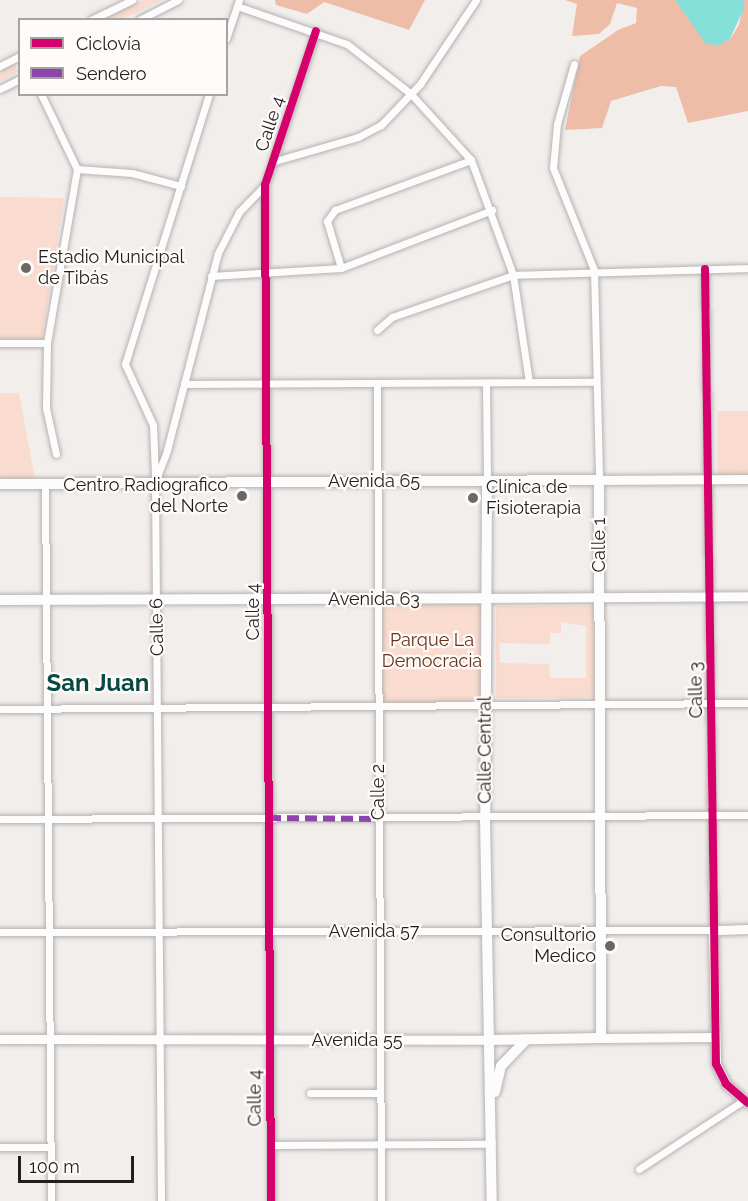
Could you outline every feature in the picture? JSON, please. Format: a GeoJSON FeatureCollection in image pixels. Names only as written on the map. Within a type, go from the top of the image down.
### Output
{"type":"FeatureCollection","features":[{"type":"Feature","properties":{"kind":"main road","name":"Avenida 65"},"geometry":{"type":"LineString","coordinates":[[0,484],[599,480]]}},
{"type":"Feature","properties":{"kind":"main road","name":"Calle 1"},"geometry":{"type":"LineString","coordinates":[[599,480],[601,1038]]}},
{"type":"Feature","properties":{"kind":"main road","name":"Calle Central"},"geometry":{"type":"LineString","coordinates":[[487,481],[485,818],[492,1201]]}},
{"type":"Feature","properties":{"kind":"main road","name":"Avenida 63"},"geometry":{"type":"LineString","coordinates":[[0,600],[485,598]]}},
{"type":"Feature","properties":{"kind":"main road","name":"Avenida 55"},"geometry":{"type":"LineString","coordinates":[[488,1040],[601,1038]]}},
{"type":"Feature","properties":{"kind":"main road","name":"Calle Central"},"geometry":{"type":"LineString","coordinates":[[491,1116],[501,1066],[518,1045],[528,1039]]}},
{"type":"Feature","properties":{"kind":"street"},"geometry":{"type":"LineString","coordinates":[[96,18],[132,0]]}},
{"type":"Feature","properties":{"kind":"street"},"geometry":{"type":"LineString","coordinates":[[143,18],[178,0]]}},
{"type":"Feature","properties":{"kind":"street"},"geometry":{"type":"LineString","coordinates":[[275,161],[358,137],[381,125],[411,94],[476,0]]}},
{"type":"Feature","properties":{"kind":"street"},"geometry":{"type":"LineString","coordinates":[[228,33],[238,3],[316,30],[347,44],[411,94],[471,160],[492,210],[513,275],[529,382]]}},
{"type":"Feature","properties":{"kind":"street","name":"Calle 4"},"geometry":{"type":"LineString","coordinates":[[271,1201],[265,185],[275,161],[316,30]]}},
{"type":"Feature","properties":{"kind":"street"},"geometry":{"type":"LineString","coordinates":[[0,66],[18,57]]}},
{"type":"Feature","properties":{"kind":"street","name":"Calle 1"},"geometry":{"type":"LineString","coordinates":[[574,64],[556,131],[553,172],[594,270],[599,480]]}},
{"type":"Feature","properties":{"kind":"street"},"geometry":{"type":"LineString","coordinates":[[0,88],[18,80]]}},
{"type":"Feature","properties":{"kind":"street"},"geometry":{"type":"LineString","coordinates":[[42,96],[77,169],[47,343],[46,408],[56,454]]}},
{"type":"Feature","properties":{"kind":"street"},"geometry":{"type":"LineString","coordinates":[[154,482],[153,425],[125,364],[208,96]]}},
{"type":"Feature","properties":{"kind":"street"},"geometry":{"type":"LineString","coordinates":[[341,268],[327,221],[334,210],[471,160]]}},
{"type":"Feature","properties":{"kind":"street"},"geometry":{"type":"LineString","coordinates":[[77,169],[132,173],[181,186]]}},
{"type":"Feature","properties":{"kind":"street","name":"Calle 6"},"geometry":{"type":"LineString","coordinates":[[160,1201],[158,708],[154,482],[166,450],[212,276],[239,213],[265,185]]}},
{"type":"Feature","properties":{"kind":"street"},"geometry":{"type":"LineString","coordinates":[[212,276],[341,268],[492,210]]}},
{"type":"Feature","properties":{"kind":"street"},"geometry":{"type":"LineString","coordinates":[[377,330],[392,317],[513,275],[594,270],[748,268]]}},
{"type":"Feature","properties":{"kind":"street","name":"Calle 3"},"geometry":{"type":"LineString","coordinates":[[705,269],[714,1037],[720,1076],[746,1102]]}},
{"type":"Feature","properties":{"kind":"street"},"geometry":{"type":"LineString","coordinates":[[0,343],[47,343]]}},
{"type":"Feature","properties":{"kind":"street"},"geometry":{"type":"LineString","coordinates":[[184,384],[596,382]]}},
{"type":"Feature","properties":{"kind":"street","name":"Calle 2"},"geometry":{"type":"LineString","coordinates":[[376,383],[381,1201]]}},
{"type":"Feature","properties":{"kind":"street","name":"Calle Central"},"geometry":{"type":"LineString","coordinates":[[486,383],[487,481]]}},
{"type":"Feature","properties":{"kind":"street"},"geometry":{"type":"LineString","coordinates":[[155,450],[166,450]]}},
{"type":"Feature","properties":{"kind":"street","name":"Avenida 65"},"geometry":{"type":"LineString","coordinates":[[599,480],[748,479]]}},
{"type":"Feature","properties":{"kind":"street"},"geometry":{"type":"LineString","coordinates":[[45,483],[51,1201]]}},
{"type":"Feature","properties":{"kind":"street","name":"Avenida 63"},"geometry":{"type":"LineString","coordinates":[[485,598],[748,596]]}},
{"type":"Feature","properties":{"kind":"street"},"geometry":{"type":"LineString","coordinates":[[0,709],[748,703]]}},
{"type":"Feature","properties":{"kind":"street"},"geometry":{"type":"LineString","coordinates":[[0,819],[379,819],[748,815]]}},
{"type":"Feature","properties":{"kind":"street","name":"Avenida 57"},"geometry":{"type":"LineString","coordinates":[[0,932],[748,929]]}},
{"type":"Feature","properties":{"kind":"street","name":"Avenida 55"},"geometry":{"type":"LineString","coordinates":[[601,1038],[714,1037]]}},
{"type":"Feature","properties":{"kind":"street","name":"Avenida 55"},"geometry":{"type":"LineString","coordinates":[[0,1039],[488,1040]]}},
{"type":"Feature","properties":{"kind":"street"},"geometry":{"type":"LineString","coordinates":[[310,1093],[380,1093]]}},
{"type":"Feature","properties":{"kind":"street"},"geometry":{"type":"LineString","coordinates":[[639,1169],[746,1102]]}},
{"type":"Feature","properties":{"kind":"street"},"geometry":{"type":"LineString","coordinates":[[271,1145],[492,1144]]}},
{"type":"Feature","properties":{"kind":"street"},"geometry":{"type":"LineString","coordinates":[[0,1147],[51,1147]]}},
{"type":"Feature","properties":{"kind":"green space"},"geometry":{"type":"Polygon","coordinates":[[[143,0],[161,0],[125,18],[107,18],[143,0]]]}},
{"type":"Feature","properties":{"kind":"green space"},"geometry":{"type":"Polygon","coordinates":[[[14,64],[18,72],[0,81],[0,70],[14,64]]]}},
{"type":"Feature","properties":{"kind":"green space","name":"Estadio Municipal de Tibás"},"geometry":{"type":"Polygon","coordinates":[[[0,197],[64,198],[42,339],[0,339],[0,197]]]}},
{"type":"Feature","properties":{"kind":"green space"},"geometry":{"type":"Polygon","coordinates":[[[0,393],[19,393],[35,479],[0,479],[0,393]]]}},
{"type":"Feature","properties":{"kind":"green space"},"geometry":{"type":"Polygon","coordinates":[[[717,411],[748,411],[748,475],[717,475],[717,411]]]}},
{"type":"Feature","properties":{"kind":"green space","name":"Parque La Democracia"},"geometry":{"type":"Polygon","coordinates":[[[381,602],[481,602],[481,705],[382,706],[381,602]]]}},
{"type":"Feature","properties":{"kind":"green space"},"geometry":{"type":"Polygon","coordinates":[[[496,606],[593,606],[594,697],[496,698],[496,606]],[[561,622],[561,633],[550,633],[550,644],[500,643],[500,663],[549,664],[550,678],[586,678],[586,626],[561,622]]]}},
{"type":"Feature","properties":{"kind":"shaded area"},"geometry":{"type":"Polygon","coordinates":[[[275,0],[425,0],[409,30],[324,2],[307,14],[276,5],[275,0]]]}},
{"type":"Feature","properties":{"kind":"shaded area"},"geometry":{"type":"Polygon","coordinates":[[[565,0],[675,0],[719,45],[731,38],[739,25],[744,0],[748,0],[748,111],[688,123],[676,87],[661,86],[611,101],[602,128],[565,130],[580,56],[618,30],[636,23],[637,8],[617,3],[610,24],[599,34],[572,36],[577,4],[565,0]]]}},
{"type":"Feature","properties":{"kind":"water"},"geometry":{"type":"Polygon","coordinates":[[[675,0],[744,0],[744,8],[730,39],[719,45],[706,44],[675,0]]]}},
{"type":"Feature","properties":{"kind":"marked path"},"geometry":{"type":"LineString","coordinates":[[269,818],[379,819]]}},
{"type":"Feature","properties":{"kind":"cycle path"},"geometry":{"type":"LineString","coordinates":[[271,1201],[265,185],[316,31]]}},
{"type":"Feature","properties":{"kind":"cycle path"},"geometry":{"type":"LineString","coordinates":[[705,269],[716,1064],[726,1084],[748,1103]]}},
{"type":"Feature","properties":{"kind":"place","name":"Estadio Municipal de Tibás"},"geometry":{"type":"Point","coordinates":[26,268]}},
{"type":"Feature","properties":{"kind":"place","name":"Centro Radiografico del Norte"},"geometry":{"type":"Point","coordinates":[242,496]}},
{"type":"Feature","properties":{"kind":"place","name":"Clínica de Fisioterapia"},"geometry":{"type":"Point","coordinates":[473,498]}},
{"type":"Feature","properties":{"kind":"place","name":"Consultorio Medico"},"geometry":{"type":"Point","coordinates":[610,946]}},
{"type":"Feature","properties":{"kind":"district","name":"San Juan"},"geometry":{"type":"Point","coordinates":[98,683]}}]}
